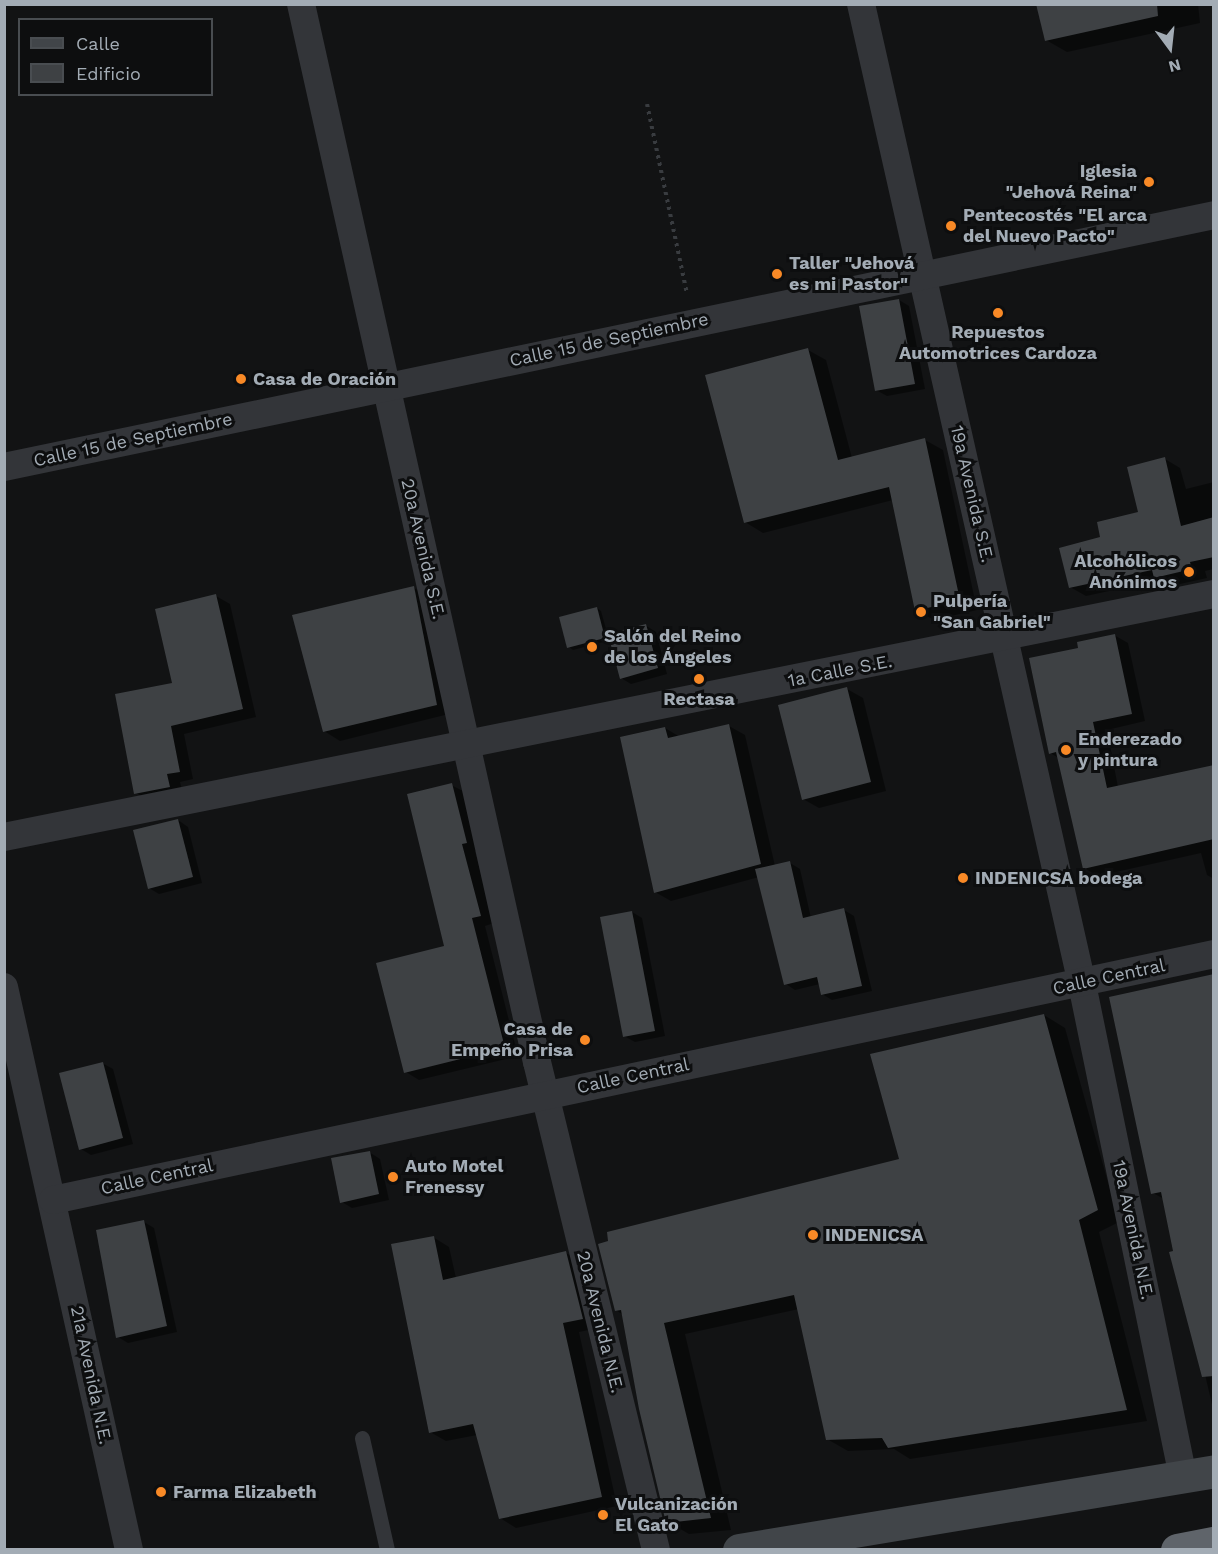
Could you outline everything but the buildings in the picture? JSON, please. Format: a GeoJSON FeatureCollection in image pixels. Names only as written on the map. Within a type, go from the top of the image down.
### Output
{"type":"FeatureCollection","features":[{"type":"Feature","properties":{"kind":"street","name":"20a Avenida S.E."},"geometry":{"type":"LineString","coordinates":[[301,4],[544,1094]]}},
{"type":"Feature","properties":{"kind":"street","name":"19a Avenida S.E."},"geometry":{"type":"LineString","coordinates":[[861,4],[1082,984]]}},
{"type":"Feature","properties":{"kind":"street","name":"Calle 15 de Septiembre"},"geometry":{"type":"LineString","coordinates":[[4,468],[387,386],[1214,215]]}},
{"type":"Feature","properties":{"kind":"street","name":"1a Calle S.E."},"geometry":{"type":"LineString","coordinates":[[4,837],[1214,594]]}},
{"type":"Feature","properties":{"kind":"street","name":"Calle Central"},"geometry":{"type":"LineString","coordinates":[[53,1200],[544,1094],[1082,984],[1214,954]]}},
{"type":"Feature","properties":{"kind":"street","name":"19a Avenida N.E."},"geometry":{"type":"LineString","coordinates":[[1082,984],[1198,1474]]}},
{"type":"Feature","properties":{"kind":"street","name":"21a Avenida N.E."},"geometry":{"type":"LineString","coordinates":[[4,987],[129,1550]]}},
{"type":"Feature","properties":{"kind":"street","name":"20a Avenida N.E."},"geometry":{"type":"LineString","coordinates":[[544,1094],[656,1550]]}},
{"type":"Feature","properties":{"kind":"street"},"geometry":{"type":"LineString","coordinates":[[739,1550],[1198,1474]]}},
{"type":"Feature","properties":{"kind":"lane"},"geometry":{"type":"LineString","coordinates":[[362,1438],[387,1550]]}},
{"type":"Feature","properties":{"kind":"path"},"geometry":{"type":"LineString","coordinates":[[647,104],[694,323]]}},
{"type":"Feature","properties":{"kind":"place","name":"Iglesia \"Jehová Reina\""},"geometry":{"type":"Point","coordinates":[1149,182]}},
{"type":"Feature","properties":{"kind":"place","name":"Pentecostés \"El arca del Nuevo Pacto\""},"geometry":{"type":"Point","coordinates":[951,226]}},
{"type":"Feature","properties":{"kind":"place","name":"Taller \"Jehová es mi Pastor\""},"geometry":{"type":"Point","coordinates":[777,274]}},
{"type":"Feature","properties":{"kind":"place","name":"Repuestos Automotrices Cardoza"},"geometry":{"type":"Point","coordinates":[998,313]}},
{"type":"Feature","properties":{"kind":"place","name":"Casa de Oración"},"geometry":{"type":"Point","coordinates":[241,379]}},
{"type":"Feature","properties":{"kind":"place","name":"Alcohólicos Anónimos"},"geometry":{"type":"Point","coordinates":[1189,572]}},
{"type":"Feature","properties":{"kind":"place","name":"Pulpería \"San Gabriel\""},"geometry":{"type":"Point","coordinates":[921,612]}},
{"type":"Feature","properties":{"kind":"place","name":"Salón del Reino de los Ángeles"},"geometry":{"type":"Point","coordinates":[592,647]}},
{"type":"Feature","properties":{"kind":"place","name":"Rectasa"},"geometry":{"type":"Point","coordinates":[699,679]}},
{"type":"Feature","properties":{"kind":"place","name":"Enderezado y pintura"},"geometry":{"type":"Point","coordinates":[1066,750]}},
{"type":"Feature","properties":{"kind":"place","name":"INDENICSA bodega"},"geometry":{"type":"Point","coordinates":[963,878]}},
{"type":"Feature","properties":{"kind":"place","name":"Casa de Empeño Prisa"},"geometry":{"type":"Point","coordinates":[585,1040]}},
{"type":"Feature","properties":{"kind":"place","name":"Auto Motel Frenessy"},"geometry":{"type":"Point","coordinates":[393,1177]}},
{"type":"Feature","properties":{"kind":"place","name":"INDENICSA"},"geometry":{"type":"Point","coordinates":[813,1235]}},
{"type":"Feature","properties":{"kind":"place","name":"Farma Elizabeth"},"geometry":{"type":"Point","coordinates":[161,1492]}},
{"type":"Feature","properties":{"kind":"place","name":"Vulcanización El Gato"},"geometry":{"type":"Point","coordinates":[603,1515]}}]}
